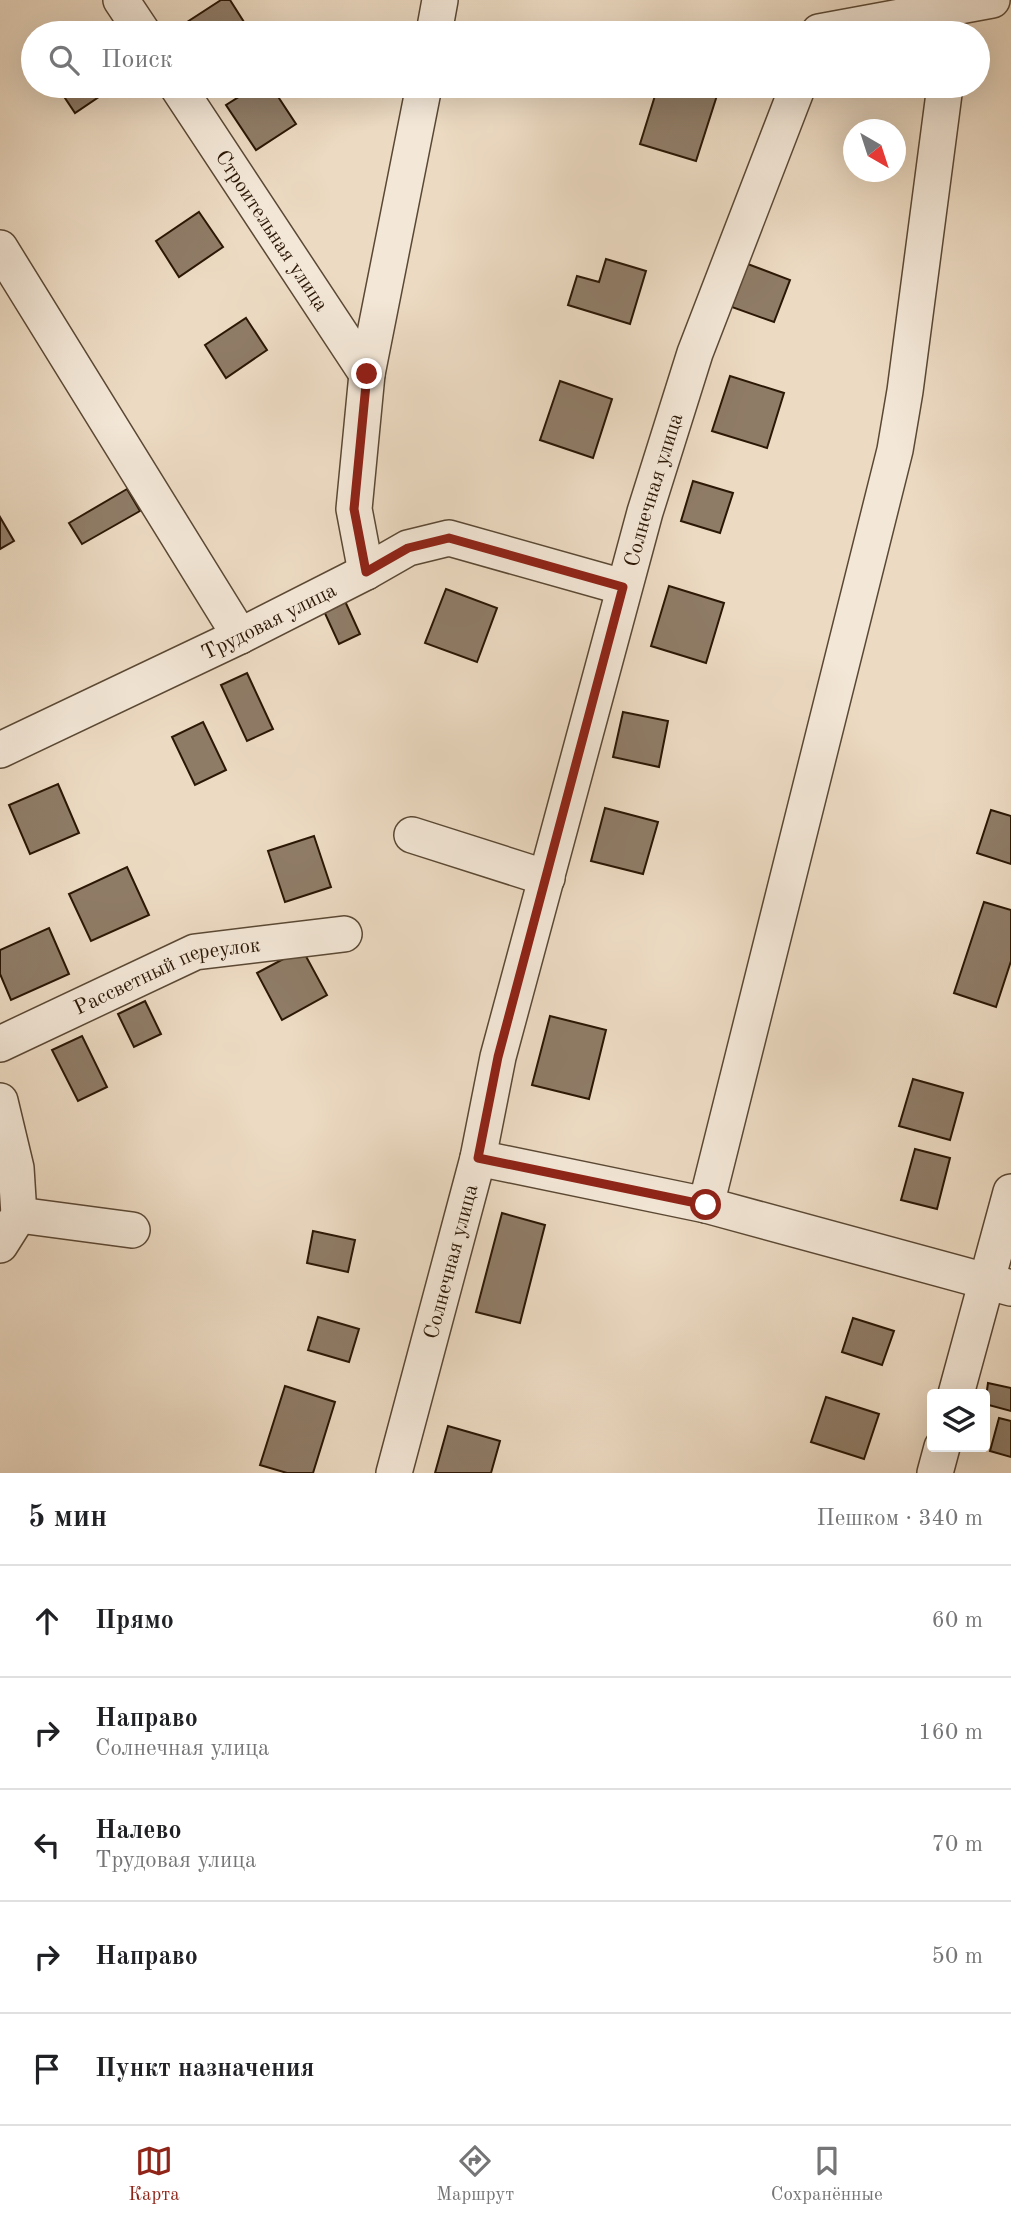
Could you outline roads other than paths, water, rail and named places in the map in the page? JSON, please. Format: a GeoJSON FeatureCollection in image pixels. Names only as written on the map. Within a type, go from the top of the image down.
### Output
{"type":"FeatureCollection","features":[{"type":"Feature","properties":{"kind":"street"},"geometry":{"type":"LineString","coordinates":[[121,0],[135,21]]}},
{"type":"Feature","properties":{"kind":"street"},"geometry":{"type":"LineString","coordinates":[[436,21],[440,0]]}},
{"type":"Feature","properties":{"kind":"street"},"geometry":{"type":"LineString","coordinates":[[824,21],[832,0]]}},
{"type":"Feature","properties":{"kind":"street"},"geometry":{"type":"LineString","coordinates":[[935,21],[954,19],[992,0]]}},
{"type":"Feature","properties":{"kind":"street","name":"Строительная улица"},"geometry":{"type":"LineString","coordinates":[[185,98],[367,374]]}},
{"type":"Feature","properties":{"kind":"street"},"geometry":{"type":"LineString","coordinates":[[366,572],[354,509],[367,374],[422,98]]}},
{"type":"Feature","properties":{"kind":"street","name":"Солнечная улица"},"geometry":{"type":"LineString","coordinates":[[394,1473],[478,1158],[498,1057],[623,587],[695,353],[793,98]]}},
{"type":"Feature","properties":{"kind":"street"},"geometry":{"type":"LineString","coordinates":[[706,1205],[895,450],[943,98]]}},
{"type":"Feature","properties":{"kind":"street"},"geometry":{"type":"LineString","coordinates":[[0,248],[240,636]]}},
{"type":"Feature","properties":{"kind":"street","name":"Трудовая улица"},"geometry":{"type":"LineString","coordinates":[[4,738],[240,636],[408,548],[449,538],[623,587]]}},
{"type":"Feature","properties":{"kind":"street"},"geometry":{"type":"LineString","coordinates":[[412,835],[547,878]]}},
{"type":"Feature","properties":{"kind":"street","name":"Рассветный переулок"},"geometry":{"type":"LineString","coordinates":[[0,1044],[195,952],[344,934]]}},
{"type":"Feature","properties":{"kind":"street"},"geometry":{"type":"LineString","coordinates":[[0,1101],[16,1168],[19,1215],[0,1245]]}},
{"type":"Feature","properties":{"kind":"street"},"geometry":{"type":"LineString","coordinates":[[478,1158],[706,1205],[998,1285]]}},
{"type":"Feature","properties":{"kind":"street"},"geometry":{"type":"LineString","coordinates":[[958,1389],[998,1285],[1011,1192]]}},
{"type":"Feature","properties":{"kind":"street"},"geometry":{"type":"LineString","coordinates":[[19,1215],[132,1230]]}},
{"type":"Feature","properties":{"kind":"street"},"geometry":{"type":"LineString","coordinates":[[935,1473],[941,1452]]}}]}
